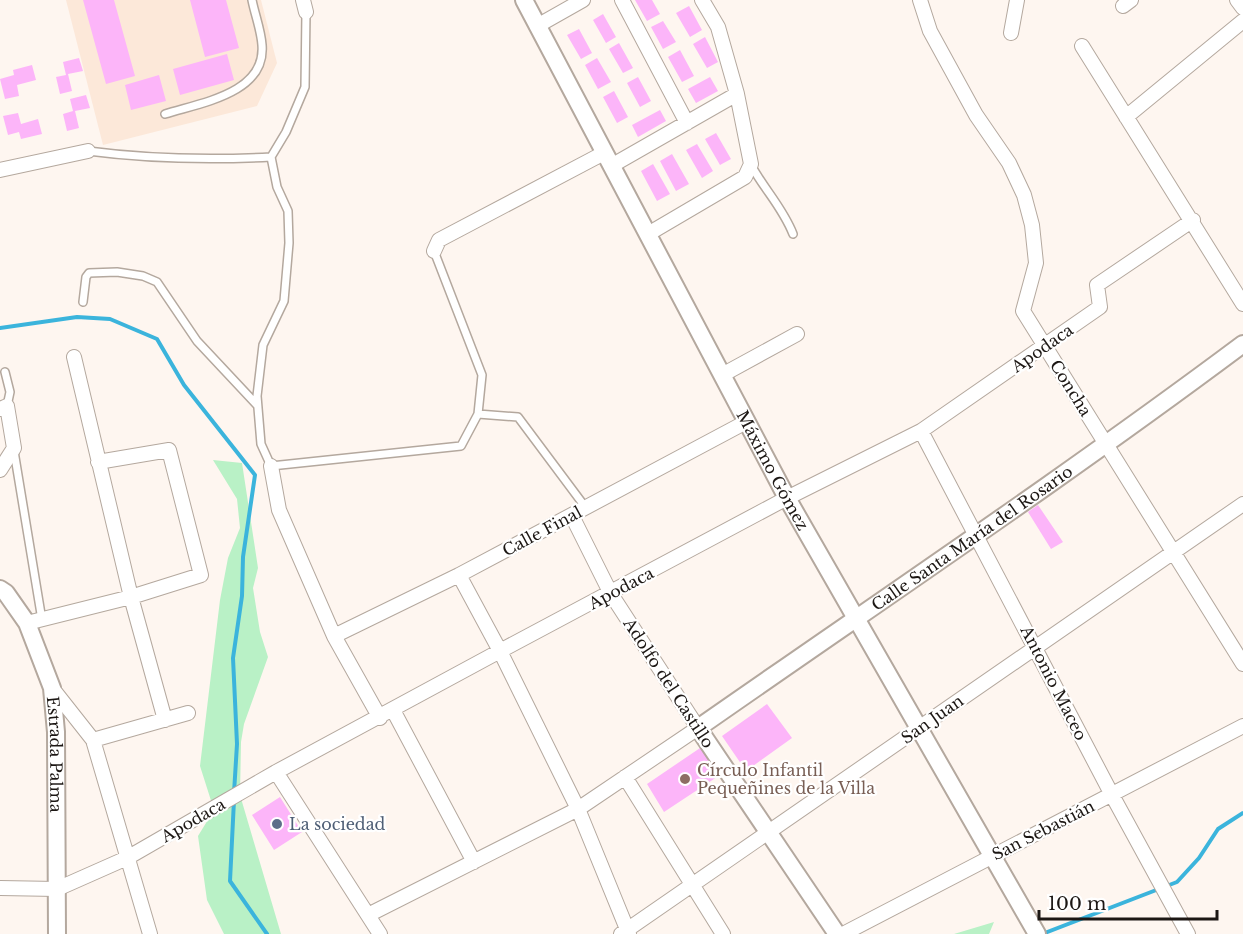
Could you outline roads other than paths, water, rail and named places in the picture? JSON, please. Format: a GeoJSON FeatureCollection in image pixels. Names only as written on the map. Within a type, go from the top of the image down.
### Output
{"type":"FeatureCollection","features":[{"type":"Feature","properties":{"kind":"street","name":"Máximo Gómez"},"geometry":{"type":"LineString","coordinates":[[524,0],[787,498],[1036,932]]}},
{"type":"Feature","properties":{"kind":"street"},"geometry":{"type":"LineString","coordinates":[[537,26],[583,0]]}},
{"type":"Feature","properties":{"kind":"street"},"geometry":{"type":"LineString","coordinates":[[622,0],[687,123]]}},
{"type":"Feature","properties":{"kind":"street"},"geometry":{"type":"LineString","coordinates":[[648,234],[745,177],[751,164],[737,94],[718,27],[702,0]]}},
{"type":"Feature","properties":{"kind":"street","name":"Concha"},"geometry":{"type":"LineString","coordinates":[[920,0],[930,31],[976,116],[1009,163],[1024,195],[1032,225],[1036,262],[1022,310],[1243,664]]}},
{"type":"Feature","properties":{"kind":"street"},"geometry":{"type":"LineString","coordinates":[[1011,33],[1017,0]]}},
{"type":"Feature","properties":{"kind":"street"},"geometry":{"type":"LineString","coordinates":[[1237,0],[1243,8]]}},
{"type":"Feature","properties":{"kind":"street"},"geometry":{"type":"LineString","coordinates":[[1126,117],[1243,21]]}},
{"type":"Feature","properties":{"kind":"street"},"geometry":{"type":"LineString","coordinates":[[1082,46],[1243,304]]}},
{"type":"Feature","properties":{"kind":"street"},"geometry":{"type":"LineString","coordinates":[[434,251],[439,240],[687,123],[737,94]]}},
{"type":"Feature","properties":{"kind":"street"},"geometry":{"type":"LineString","coordinates":[[0,170],[88,151]]}},
{"type":"Feature","properties":{"kind":"street","name":"Apodaca"},"geometry":{"type":"LineString","coordinates":[[0,888],[57,890],[127,858],[276,772],[380,718],[500,651],[611,594],[787,498],[921,431],[1100,307],[1097,285],[1192,220]]}},
{"type":"Feature","properties":{"kind":"street"},"geometry":{"type":"LineString","coordinates":[[722,375],[797,334]]}},
{"type":"Feature","properties":{"kind":"street","name":"Calle Santa María del Rosario"},"geometry":{"type":"LineString","coordinates":[[698,728],[975,534],[1107,445],[1243,344]]}},
{"type":"Feature","properties":{"kind":"street"},"geometry":{"type":"LineString","coordinates":[[74,357],[131,597],[165,720]]}},
{"type":"Feature","properties":{"kind":"street"},"geometry":{"type":"LineString","coordinates":[[0,470],[14,448],[3,407]]}},
{"type":"Feature","properties":{"kind":"street","name":"Calle Final"},"geometry":{"type":"LineString","coordinates":[[334,636],[572,516],[747,422]]}},
{"type":"Feature","properties":{"kind":"street","name":"Antonio Maceo"},"geometry":{"type":"LineString","coordinates":[[921,431],[1112,795],[1188,934]]}},
{"type":"Feature","properties":{"kind":"street"},"geometry":{"type":"LineString","coordinates":[[34,621],[131,597],[201,575],[170,450],[98,462]]}},
{"type":"Feature","properties":{"kind":"street"},"geometry":{"type":"LineString","coordinates":[[271,466],[279,510],[334,636],[380,718]]}},
{"type":"Feature","properties":{"kind":"street","name":"San Juan"},"geometry":{"type":"LineString","coordinates":[[625,933],[692,884],[1243,504]]}},
{"type":"Feature","properties":{"kind":"street","name":"Adolfo del Castillo"},"geometry":{"type":"LineString","coordinates":[[572,516],[611,594],[837,934]]}},
{"type":"Feature","properties":{"kind":"street"},"geometry":{"type":"LineString","coordinates":[[459,574],[578,809],[625,933]]}},
{"type":"Feature","properties":{"kind":"street","name":"Estrada Palma"},"geometry":{"type":"LineString","coordinates":[[0,589],[34,621],[52,688],[56,732],[57,934]]}},
{"type":"Feature","properties":{"kind":"street"},"geometry":{"type":"LineString","coordinates":[[52,688],[93,740],[150,934]]}},
{"type":"Feature","properties":{"kind":"street"},"geometry":{"type":"LineString","coordinates":[[393,710],[474,862]]}},
{"type":"Feature","properties":{"kind":"street"},"geometry":{"type":"LineString","coordinates":[[93,740],[188,713]]}},
{"type":"Feature","properties":{"kind":"street","name":"San Sebastián"},"geometry":{"type":"LineString","coordinates":[[843,934],[1243,726]]}},
{"type":"Feature","properties":{"kind":"street"},"geometry":{"type":"LineString","coordinates":[[368,915],[578,809],[698,728]]}},
{"type":"Feature","properties":{"kind":"street"},"geometry":{"type":"LineString","coordinates":[[276,772],[380,934]]}},
{"type":"Feature","properties":{"kind":"street"},"geometry":{"type":"LineString","coordinates":[[625,777],[723,934]]}},
{"type":"Feature","properties":{"kind":"lane"},"geometry":{"type":"LineString","coordinates":[[165,114],[221,97],[247,83],[259,65],[262,46],[252,0]]}},
{"type":"Feature","properties":{"kind":"lane"},"geometry":{"type":"LineString","coordinates":[[305,6],[305,87],[286,132],[270,157],[276,187],[288,211],[288,278],[284,301],[263,345],[256,405],[261,444],[271,466],[461,446],[478,414],[482,375],[434,251]]}},
{"type":"Feature","properties":{"kind":"lane"},"geometry":{"type":"LineString","coordinates":[[88,151],[135,158],[215,160],[270,157]]}},
{"type":"Feature","properties":{"kind":"lane"},"geometry":{"type":"LineString","coordinates":[[751,164],[763,188],[787,218],[793,234]]}},
{"type":"Feature","properties":{"kind":"lane"},"geometry":{"type":"LineString","coordinates":[[83,302],[86,277],[89,273],[117,272],[143,276],[157,282],[198,341],[256,405]]}},
{"type":"Feature","properties":{"kind":"lane"},"geometry":{"type":"LineString","coordinates":[[3,407],[10,392],[5,372]]}},
{"type":"Feature","properties":{"kind":"lane"},"geometry":{"type":"LineString","coordinates":[[478,414],[518,417],[586,508]]}},
{"type":"Feature","properties":{"kind":"lane"},"geometry":{"type":"LineString","coordinates":[[14,448],[34,621]]}},
{"type":"Feature","properties":{"kind":"waterway"},"geometry":{"type":"LineString","coordinates":[[0,328],[77,317],[110,319],[157,339],[184,385],[255,475],[243,557],[242,596],[233,658],[237,744],[234,793]]}},
{"type":"Feature","properties":{"kind":"waterway"},"geometry":{"type":"LineString","coordinates":[[234,800],[230,881],[267,934]]}},
{"type":"Feature","properties":{"kind":"waterway"},"geometry":{"type":"LineString","coordinates":[[1042,934],[1177,882],[1199,858],[1218,829],[1243,813]]}},
{"type":"Feature","properties":{"kind":"place","name":"Círculo Infantil Pequeñines de la Villa"},"geometry":{"type":"Point","coordinates":[685,779]}},
{"type":"Feature","properties":{"kind":"place","name":"La sociedad"},"geometry":{"type":"Point","coordinates":[277,824]}}]}
